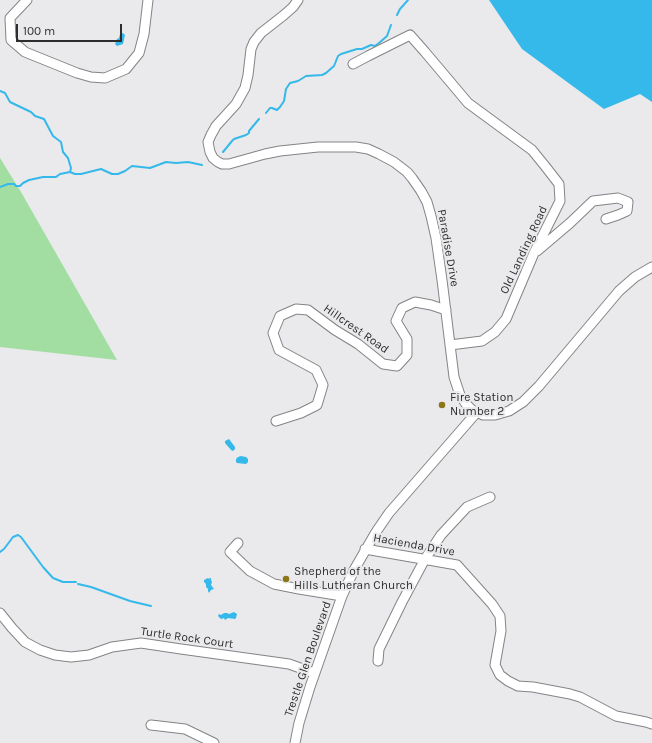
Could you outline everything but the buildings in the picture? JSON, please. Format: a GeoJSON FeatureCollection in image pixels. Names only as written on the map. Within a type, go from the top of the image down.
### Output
{"type":"FeatureCollection","features":[{"type":"Feature","properties":{"kind":"street"},"geometry":{"type":"LineString","coordinates":[[27,0],[10,18],[11,40],[25,52],[77,73],[91,77],[105,78],[126,69],[139,54],[144,34],[148,0]]}},
{"type":"Feature","properties":{"kind":"street","name":"Paradise Drive"},"geometry":{"type":"LineString","coordinates":[[298,0],[287,12],[260,33],[254,42],[251,49],[248,79],[245,88],[236,104],[216,126],[211,135],[208,142],[211,155],[218,162],[222,164],[229,164],[280,151],[318,147],[353,147],[364,148],[375,152],[394,162],[403,169],[421,190],[429,209],[436,238],[453,370],[458,391],[466,404],[477,412]]}},
{"type":"Feature","properties":{"kind":"street","name":"Old Landing Road"},"geometry":{"type":"LineString","coordinates":[[354,64],[410,35],[468,103],[532,150],[558,184],[560,201],[534,253],[506,319],[495,332],[482,341],[450,345]]}},
{"type":"Feature","properties":{"kind":"street"},"geometry":{"type":"LineString","coordinates":[[534,253],[593,201],[618,198],[628,202],[627,211],[606,219]]}},
{"type":"Feature","properties":{"kind":"street"},"geometry":{"type":"LineString","coordinates":[[477,412],[486,415],[495,415],[509,411],[523,402],[540,386],[626,283],[652,267]]}},
{"type":"Feature","properties":{"kind":"street","name":"Hillcrest Road"},"geometry":{"type":"LineString","coordinates":[[276,421],[301,413],[317,405],[323,385],[316,370],[279,350],[273,333],[280,316],[296,309],[308,310],[335,330],[358,344],[383,364],[396,366],[407,355],[408,340],[396,321],[402,308],[415,302],[446,310]]}},
{"type":"Feature","properties":{"kind":"street","name":"Trestle Glen Boulevard"},"geometry":{"type":"LineString","coordinates":[[294,743],[302,710],[314,673],[342,596],[365,549],[380,525],[394,507],[477,412]]}},
{"type":"Feature","properties":{"kind":"street"},"geometry":{"type":"LineString","coordinates":[[378,661],[379,649],[382,642],[425,559],[441,536],[467,508],[490,498]]}},
{"type":"Feature","properties":{"kind":"street"},"geometry":{"type":"LineString","coordinates":[[238,543],[230,552],[250,571],[274,584],[342,596]]}},
{"type":"Feature","properties":{"kind":"street","name":"Hacienda Drive"},"geometry":{"type":"LineString","coordinates":[[365,549],[457,565],[492,604],[500,616],[501,631],[495,665],[500,675],[508,681],[518,686],[533,687],[580,696],[616,716],[652,724]]}},
{"type":"Feature","properties":{"kind":"street","name":"Turtle Rock Court"},"geometry":{"type":"LineString","coordinates":[[0,613],[25,642],[40,650],[55,655],[71,657],[89,655],[112,647],[141,643],[181,650],[289,664],[314,673]]}},
{"type":"Feature","properties":{"kind":"street"},"geometry":{"type":"LineString","coordinates":[[151,725],[185,729],[214,743]]}},
{"type":"Feature","properties":{"kind":"green space"},"geometry":{"type":"Polygon","coordinates":[[[0,158],[21,192],[117,360],[0,347],[0,158]]]}},
{"type":"Feature","properties":{"kind":"water"},"geometry":{"type":"Polygon","coordinates":[[[489,0],[652,0],[652,102],[640,94],[604,109],[522,49],[489,0]]]}},
{"type":"Feature","properties":{"kind":"water"},"geometry":{"type":"Polygon","coordinates":[[[123,33],[125,35],[123,44],[117,46],[115,44],[117,39],[119,38],[120,34],[123,33]]]}},
{"type":"Feature","properties":{"kind":"water"},"geometry":{"type":"Polygon","coordinates":[[[229,439],[235,447],[233,451],[225,443],[225,441],[229,439]]]}},
{"type":"Feature","properties":{"kind":"water"},"geometry":{"type":"Polygon","coordinates":[[[238,457],[246,457],[248,462],[246,464],[237,463],[236,459],[238,457]]]}},
{"type":"Feature","properties":{"kind":"water"},"geometry":{"type":"Polygon","coordinates":[[[211,578],[211,585],[214,589],[209,593],[204,582],[204,580],[211,578]]]}},
{"type":"Feature","properties":{"kind":"water"},"geometry":{"type":"Polygon","coordinates":[[[234,612],[237,614],[235,619],[228,618],[225,620],[224,618],[221,619],[218,616],[219,614],[229,614],[234,612]]]}},
{"type":"Feature","properties":{"kind":"waterway"},"geometry":{"type":"LineString","coordinates":[[397,15],[408,0]]}},
{"type":"Feature","properties":{"kind":"waterway"},"geometry":{"type":"LineString","coordinates":[[266,113],[270,108],[277,110],[280,107],[284,101],[286,89],[290,83],[298,81],[306,76],[322,75],[326,73],[334,66],[338,56],[341,54],[362,49],[371,45],[375,46],[387,36],[391,25]]}},
{"type":"Feature","properties":{"kind":"waterway"},"geometry":{"type":"LineString","coordinates":[[0,91],[5,93],[10,102],[31,112],[35,116],[44,119],[53,136],[61,142],[63,152],[68,158],[71,168],[70,172]]}},
{"type":"Feature","properties":{"kind":"waterway"},"geometry":{"type":"LineString","coordinates":[[223,152],[234,139],[249,133],[259,119]]}},
{"type":"Feature","properties":{"kind":"waterway"},"geometry":{"type":"LineString","coordinates":[[0,187],[8,184],[20,186],[29,180],[43,177],[56,177],[60,174],[70,172],[81,174],[101,169],[112,174],[118,174],[132,166],[150,168],[166,162],[188,162],[202,165]]}},
{"type":"Feature","properties":{"kind":"waterway"},"geometry":{"type":"LineString","coordinates":[[0,552],[13,537],[18,535],[53,578],[63,582],[76,582]]}},
{"type":"Feature","properties":{"kind":"waterway"},"geometry":{"type":"LineString","coordinates":[[78,584],[130,601],[151,606]]}},
{"type":"Feature","properties":{"kind":"place","name":"Fire Station Number 2"},"geometry":{"type":"Point","coordinates":[442,405]}},
{"type":"Feature","properties":{"kind":"place","name":"Shepherd of the Hills Lutheran Church"},"geometry":{"type":"Point","coordinates":[286,579]}}]}
